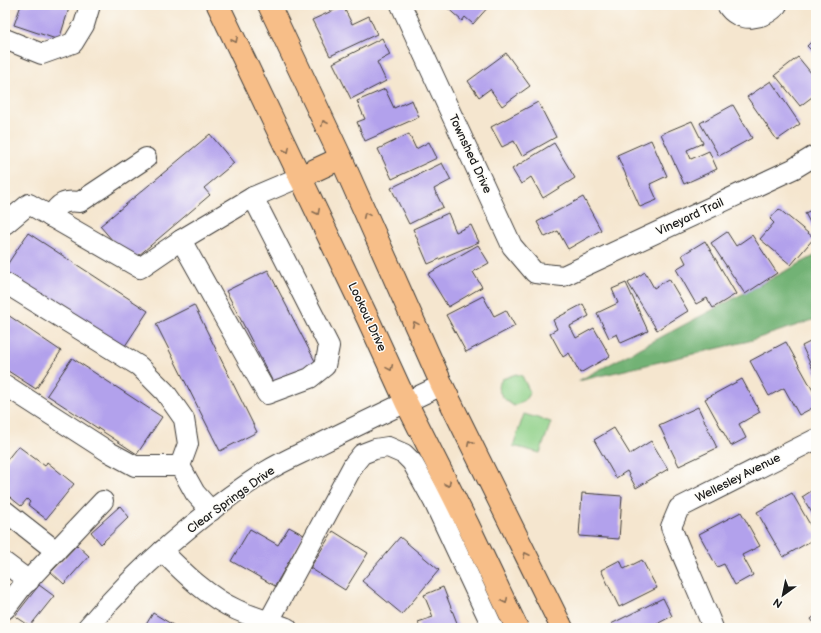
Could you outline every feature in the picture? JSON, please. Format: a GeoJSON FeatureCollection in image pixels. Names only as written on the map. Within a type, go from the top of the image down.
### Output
{"type":"FeatureCollection","features":[{"type":"Feature","properties":{"kind":"main road","name":"Lookout Drive"},"geometry":{"type":"LineString","coordinates":[[218,5],[406,402],[468,525],[517,628]]}},
{"type":"Feature","properties":{"kind":"main road"},"geometry":{"type":"LineString","coordinates":[[269,5],[341,158],[442,385],[562,628]]}},
{"type":"Feature","properties":{"kind":"main road"},"geometry":{"type":"LineString","coordinates":[[300,177],[341,158]]}},
{"type":"Feature","properties":{"kind":"street"},"geometry":{"type":"LineString","coordinates":[[5,40],[42,54],[73,43],[84,25],[90,5]]}},
{"type":"Feature","properties":{"kind":"street","name":"Townshed Drive"},"geometry":{"type":"LineString","coordinates":[[401,5],[512,246],[535,273],[563,276]]}},
{"type":"Feature","properties":{"kind":"street"},"geometry":{"type":"LineString","coordinates":[[727,5],[729,9],[742,17],[758,18],[772,12],[777,5]]}},
{"type":"Feature","properties":{"kind":"street","name":"Vineyard Trail"},"geometry":{"type":"LineString","coordinates":[[563,276],[793,170],[816,155]]}},
{"type":"Feature","properties":{"kind":"street"},"geometry":{"type":"LineString","coordinates":[[51,217],[54,209],[62,202],[80,202],[146,158]]}},
{"type":"Feature","properties":{"kind":"street"},"geometry":{"type":"LineString","coordinates":[[5,224],[29,204],[140,268],[181,240],[253,197],[300,177]]}},
{"type":"Feature","properties":{"kind":"street"},"geometry":{"type":"LineString","coordinates":[[181,240],[266,394],[310,378],[326,366],[329,346],[253,197]]}},
{"type":"Feature","properties":{"kind":"street"},"geometry":{"type":"LineString","coordinates":[[77,232],[81,222],[80,202]]}},
{"type":"Feature","properties":{"kind":"street"},"geometry":{"type":"LineString","coordinates":[[5,283],[139,366],[165,392],[184,419],[188,444],[180,466]]}},
{"type":"Feature","properties":{"kind":"street"},"geometry":{"type":"LineString","coordinates":[[5,385],[109,452],[135,466],[180,466]]}},
{"type":"Feature","properties":{"kind":"street","name":"Clear Springs Drive"},"geometry":{"type":"LineString","coordinates":[[87,628],[106,605],[162,551],[212,511],[268,470],[442,385]]}},
{"type":"Feature","properties":{"kind":"street","name":"Wellesley Avenue"},"geometry":{"type":"LineString","coordinates":[[713,628],[671,527],[679,508],[816,439]]}},
{"type":"Feature","properties":{"kind":"street"},"geometry":{"type":"LineString","coordinates":[[162,551],[201,588],[237,610],[278,625],[354,464],[362,454],[375,449],[388,447],[404,454],[412,462],[434,502],[493,628]]}},
{"type":"Feature","properties":{"kind":"street"},"geometry":{"type":"LineString","coordinates":[[180,466],[196,493],[212,511]]}},
{"type":"Feature","properties":{"kind":"street"},"geometry":{"type":"LineString","coordinates":[[5,609],[21,588],[103,500]]}},
{"type":"Feature","properties":{"kind":"street"},"geometry":{"type":"LineString","coordinates":[[5,511],[56,551]]}},
{"type":"Feature","properties":{"kind":"street"},"geometry":{"type":"LineString","coordinates":[[5,563],[29,581]]}},
{"type":"Feature","properties":{"kind":"green space"},"geometry":{"type":"Polygon","coordinates":[[[816,255],[816,319],[749,341],[578,381],[816,255]]]}},
{"type":"Feature","properties":{"kind":"green space"},"geometry":{"type":"Polygon","coordinates":[[[516,374],[522,376],[530,392],[525,400],[514,406],[504,398],[498,387],[502,379],[516,374]]]}},
{"type":"Feature","properties":{"kind":"green space"},"geometry":{"type":"Polygon","coordinates":[[[524,414],[551,422],[540,453],[513,446],[524,414]]]}},
{"type":"Feature","properties":{"kind":"building"},"geometry":{"type":"Polygon","coordinates":[[[21,5],[70,5],[59,40],[14,25],[21,5]]]}},
{"type":"Feature","properties":{"kind":"building"},"geometry":{"type":"Polygon","coordinates":[[[444,5],[490,5],[473,24],[465,17],[462,21],[444,5]]]}},
{"type":"Feature","properties":{"kind":"building"},"geometry":{"type":"Polygon","coordinates":[[[343,6],[352,24],[369,16],[377,34],[330,56],[312,20],[343,6]]]}},
{"type":"Feature","properties":{"kind":"building"},"geometry":{"type":"Polygon","coordinates":[[[816,37],[816,55],[807,46],[816,37]]]}},
{"type":"Feature","properties":{"kind":"building"},"geometry":{"type":"Polygon","coordinates":[[[382,38],[390,55],[377,62],[386,81],[351,99],[333,63],[382,38]]]}},
{"type":"Feature","properties":{"kind":"building"},"geometry":{"type":"Polygon","coordinates":[[[506,53],[530,86],[502,106],[490,89],[479,97],[468,81],[506,53]]]}},
{"type":"Feature","properties":{"kind":"building"},"geometry":{"type":"Polygon","coordinates":[[[798,57],[816,79],[816,94],[800,106],[775,75],[798,57]]]}},
{"type":"Feature","properties":{"kind":"building"},"geometry":{"type":"Polygon","coordinates":[[[771,81],[800,124],[777,140],[747,97],[771,81]]]}},
{"type":"Feature","properties":{"kind":"building"},"geometry":{"type":"Polygon","coordinates":[[[385,89],[394,108],[412,100],[419,117],[365,141],[357,122],[365,119],[357,101],[385,89]]]}},
{"type":"Feature","properties":{"kind":"building"},"geometry":{"type":"Polygon","coordinates":[[[538,102],[556,137],[522,156],[514,141],[502,147],[491,127],[538,102]]]}},
{"type":"Feature","properties":{"kind":"building"},"geometry":{"type":"Polygon","coordinates":[[[733,105],[752,138],[719,156],[700,123],[733,105]]]}},
{"type":"Feature","properties":{"kind":"building"},"geometry":{"type":"Polygon","coordinates":[[[692,121],[703,143],[687,150],[691,159],[709,151],[717,169],[684,184],[661,134],[692,121]]]}},
{"type":"Feature","properties":{"kind":"building"},"geometry":{"type":"Polygon","coordinates":[[[210,134],[234,163],[204,188],[210,195],[131,262],[100,226],[210,134]]]}},
{"type":"Feature","properties":{"kind":"building"},"geometry":{"type":"Polygon","coordinates":[[[409,134],[416,149],[429,142],[437,158],[392,179],[378,149],[409,134]]]}},
{"type":"Feature","properties":{"kind":"building"},"geometry":{"type":"Polygon","coordinates":[[[651,140],[667,176],[650,184],[657,200],[640,207],[617,155],[651,140]]]}},
{"type":"Feature","properties":{"kind":"building"},"geometry":{"type":"Polygon","coordinates":[[[554,143],[575,178],[543,198],[531,177],[521,184],[512,169],[554,143]]]}},
{"type":"Feature","properties":{"kind":"building"},"geometry":{"type":"Polygon","coordinates":[[[442,163],[451,180],[434,189],[443,207],[409,224],[391,188],[442,163]]]}},
{"type":"Feature","properties":{"kind":"building"},"geometry":{"type":"Polygon","coordinates":[[[583,197],[601,230],[568,249],[558,231],[545,237],[537,222],[583,197]]]}},
{"type":"Feature","properties":{"kind":"building"},"geometry":{"type":"Polygon","coordinates":[[[816,208],[816,234],[805,213],[816,208]]]}},
{"type":"Feature","properties":{"kind":"building"},"geometry":{"type":"Polygon","coordinates":[[[779,209],[814,238],[791,265],[760,239],[774,223],[770,219],[779,209]]]}},
{"type":"Feature","properties":{"kind":"building"},"geometry":{"type":"Polygon","coordinates":[[[448,213],[456,232],[471,225],[479,242],[428,264],[413,229],[448,213]]]}},
{"type":"Feature","properties":{"kind":"building"},"geometry":{"type":"Polygon","coordinates":[[[727,232],[736,246],[752,235],[777,273],[745,294],[711,243],[727,232]]]}},
{"type":"Feature","properties":{"kind":"building"},"geometry":{"type":"Polygon","coordinates":[[[28,233],[148,311],[123,349],[5,272],[5,268],[28,233]]]}},
{"type":"Feature","properties":{"kind":"building"},"geometry":{"type":"Polygon","coordinates":[[[705,241],[736,294],[713,308],[707,298],[696,304],[676,269],[686,263],[682,255],[705,241]]]}},
{"type":"Feature","properties":{"kind":"building"},"geometry":{"type":"Polygon","coordinates":[[[478,245],[489,263],[473,272],[482,287],[448,307],[428,274],[478,245]]]}},
{"type":"Feature","properties":{"kind":"building"},"geometry":{"type":"Polygon","coordinates":[[[268,270],[317,365],[275,386],[226,291],[268,270]]]}},
{"type":"Feature","properties":{"kind":"building"},"geometry":{"type":"Polygon","coordinates":[[[645,272],[654,288],[669,279],[688,311],[657,330],[628,283],[645,272]]]}},
{"type":"Feature","properties":{"kind":"building"},"geometry":{"type":"Polygon","coordinates":[[[626,283],[648,331],[621,343],[617,334],[609,338],[597,313],[618,303],[612,289],[626,283]]]}},
{"type":"Feature","properties":{"kind":"building"},"geometry":{"type":"Polygon","coordinates":[[[483,296],[494,316],[506,310],[515,326],[466,352],[446,315],[483,296]]]}},
{"type":"Feature","properties":{"kind":"building"},"geometry":{"type":"Polygon","coordinates":[[[583,304],[589,316],[570,326],[576,338],[594,328],[610,356],[580,373],[569,353],[563,357],[550,333],[557,329],[553,320],[583,304]]]}},
{"type":"Feature","properties":{"kind":"building"},"geometry":{"type":"Polygon","coordinates":[[[194,305],[257,432],[220,451],[156,324],[194,305]]]}},
{"type":"Feature","properties":{"kind":"building"},"geometry":{"type":"Polygon","coordinates":[[[5,313],[61,351],[36,389],[5,369],[5,313]]]}},
{"type":"Feature","properties":{"kind":"building"},"geometry":{"type":"Polygon","coordinates":[[[816,339],[816,376],[802,346],[816,339]]]}},
{"type":"Feature","properties":{"kind":"building"},"geometry":{"type":"Polygon","coordinates":[[[786,342],[816,396],[816,406],[799,415],[784,388],[769,396],[750,361],[786,342]]]}},
{"type":"Feature","properties":{"kind":"building"},"geometry":{"type":"Polygon","coordinates":[[[72,358],[162,417],[137,454],[47,395],[72,358]]]}},
{"type":"Feature","properties":{"kind":"building"},"geometry":{"type":"Polygon","coordinates":[[[742,379],[760,412],[739,424],[746,438],[731,446],[705,399],[742,379]]]}},
{"type":"Feature","properties":{"kind":"building"},"geometry":{"type":"Polygon","coordinates":[[[698,407],[717,448],[679,466],[659,425],[698,407]]]}},
{"type":"Feature","properties":{"kind":"building"},"geometry":{"type":"Polygon","coordinates":[[[614,428],[630,454],[651,441],[668,469],[636,488],[627,471],[616,478],[594,440],[614,428]]]}},
{"type":"Feature","properties":{"kind":"building"},"geometry":{"type":"Polygon","coordinates":[[[18,446],[45,466],[47,462],[74,484],[46,519],[28,505],[30,502],[27,499],[21,506],[5,493],[9,490],[5,487],[5,459],[7,460],[18,446]]]}},
{"type":"Feature","properties":{"kind":"building"},"geometry":{"type":"Polygon","coordinates":[[[816,488],[816,519],[802,497],[816,488]]]}},
{"type":"Feature","properties":{"kind":"building"},"geometry":{"type":"Polygon","coordinates":[[[582,493],[622,496],[619,539],[579,536],[582,493]]]}},
{"type":"Feature","properties":{"kind":"building"},"geometry":{"type":"Polygon","coordinates":[[[792,493],[816,535],[816,538],[783,557],[757,512],[792,493]]]}},
{"type":"Feature","properties":{"kind":"building"},"geometry":{"type":"Polygon","coordinates":[[[120,506],[129,517],[101,544],[91,532],[120,506]]]}},
{"type":"Feature","properties":{"kind":"building"},"geometry":{"type":"Polygon","coordinates":[[[741,512],[760,546],[742,555],[753,575],[735,585],[724,564],[717,567],[699,534],[741,512]]]}},
{"type":"Feature","properties":{"kind":"building"},"geometry":{"type":"Polygon","coordinates":[[[289,527],[304,535],[275,586],[231,561],[250,529],[278,545],[289,527]]]}},
{"type":"Feature","properties":{"kind":"building"},"geometry":{"type":"Polygon","coordinates":[[[333,531],[368,553],[345,590],[310,568],[333,531]]]}},
{"type":"Feature","properties":{"kind":"building"},"geometry":{"type":"Polygon","coordinates":[[[400,537],[439,570],[402,614],[362,581],[400,537]]]}},
{"type":"Feature","properties":{"kind":"building"},"geometry":{"type":"Polygon","coordinates":[[[77,545],[89,556],[64,584],[51,572],[77,545]]]}},
{"type":"Feature","properties":{"kind":"building"},"geometry":{"type":"Polygon","coordinates":[[[620,560],[624,569],[642,560],[657,588],[619,607],[601,570],[620,560]]]}},
{"type":"Feature","properties":{"kind":"building"},"geometry":{"type":"Polygon","coordinates":[[[39,585],[54,596],[30,626],[15,616],[39,585]]]}},
{"type":"Feature","properties":{"kind":"building"},"geometry":{"type":"Polygon","coordinates":[[[443,587],[459,628],[420,628],[418,622],[433,617],[424,595],[443,587]]]}},
{"type":"Feature","properties":{"kind":"building"},"geometry":{"type":"Polygon","coordinates":[[[663,598],[672,616],[655,625],[657,628],[613,628],[611,624],[663,598]]]}},
{"type":"Feature","properties":{"kind":"building"},"geometry":{"type":"Polygon","coordinates":[[[153,613],[178,628],[144,628],[153,613]]]}},
{"type":"Feature","properties":{"kind":"building"},"geometry":{"type":"Polygon","coordinates":[[[816,615],[816,626],[811,619],[816,615]]]}}]}
